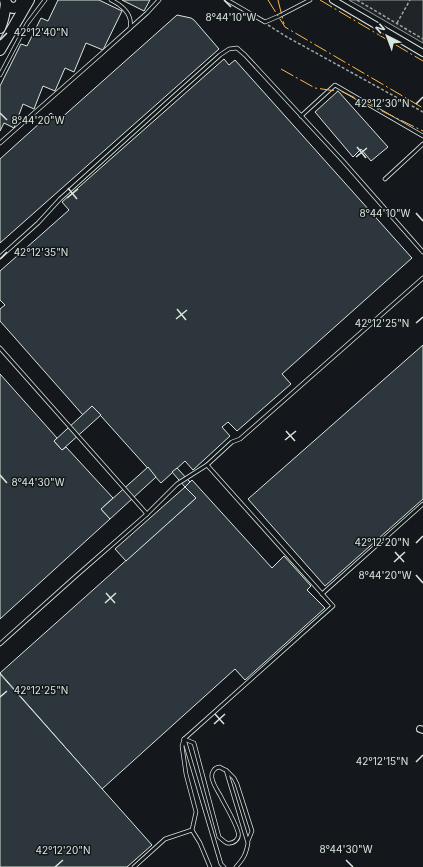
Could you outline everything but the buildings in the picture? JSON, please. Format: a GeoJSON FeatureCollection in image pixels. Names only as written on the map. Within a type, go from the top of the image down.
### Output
{"type":"FeatureCollection","features":[{"type":"Feature","properties":{"kind":"main road"},"geometry":{"type":"LineString","coordinates":[[3,2],[12,8],[23,2]]}},
{"type":"Feature","properties":{"kind":"main road"},"geometry":{"type":"LineString","coordinates":[[0,18],[3,2]]}},
{"type":"Feature","properties":{"kind":"main road"},"geometry":{"type":"LineString","coordinates":[[0,28],[5,14],[3,2]]}},
{"type":"Feature","properties":{"kind":"main road"},"geometry":{"type":"LineString","coordinates":[[0,50],[13,27],[23,2]]}},
{"type":"Feature","properties":{"kind":"street"},"geometry":{"type":"LineString","coordinates":[[333,0],[423,53]]}},
{"type":"Feature","properties":{"kind":"lane"},"geometry":{"type":"LineString","coordinates":[[0,74],[27,24],[45,0]]}},
{"type":"Feature","properties":{"kind":"lane"},"geometry":{"type":"LineString","coordinates":[[111,0],[126,11],[130,19],[131,25],[129,28]]}},
{"type":"Feature","properties":{"kind":"lane"},"geometry":{"type":"LineString","coordinates":[[0,143],[159,0]]}},
{"type":"Feature","properties":{"kind":"lane"},"geometry":{"type":"LineString","coordinates":[[227,0],[265,21],[310,0]]}},
{"type":"Feature","properties":{"kind":"lane"},"geometry":{"type":"LineString","coordinates":[[0,257],[38,223],[66,194],[220,55],[229,49],[237,48],[301,116],[423,252]]}},
{"type":"Feature","properties":{"kind":"lane"},"geometry":{"type":"LineString","coordinates":[[301,116],[335,85],[423,136]]}},
{"type":"Feature","properties":{"kind":"lane"},"geometry":{"type":"LineString","coordinates":[[385,178],[423,144]]}},
{"type":"Feature","properties":{"kind":"lane"},"geometry":{"type":"LineString","coordinates":[[0,644],[147,514],[177,484],[207,465],[232,442],[240,438],[423,278]]}},
{"type":"Feature","properties":{"kind":"lane"},"geometry":{"type":"LineString","coordinates":[[0,348],[147,514]]}},
{"type":"Feature","properties":{"kind":"lane"},"geometry":{"type":"LineString","coordinates":[[207,465],[333,606],[184,739],[182,746],[186,774],[196,812],[192,830],[200,843],[210,867]]}},
{"type":"Feature","properties":{"kind":"lane"},"geometry":{"type":"LineString","coordinates":[[322,594],[423,504]]}},
{"type":"Feature","properties":{"kind":"lane"},"geometry":{"type":"LineString","coordinates":[[184,739],[194,743],[219,837],[228,843],[236,841],[238,834],[230,813],[213,782],[212,771],[215,768],[220,767],[226,770],[234,778],[237,784],[252,831],[244,858],[236,867]]}},
{"type":"Feature","properties":{"kind":"lane"},"geometry":{"type":"LineString","coordinates":[[184,739],[221,864],[224,867]]}},
{"type":"Feature","properties":{"kind":"lane"},"geometry":{"type":"LineString","coordinates":[[226,770],[248,843]]}},
{"type":"Feature","properties":{"kind":"lane"},"geometry":{"type":"LineString","coordinates":[[134,867],[165,839],[192,830]]}},
{"type":"Feature","properties":{"kind":"path"},"geometry":{"type":"LineString","coordinates":[[357,0],[423,39]]}},
{"type":"Feature","properties":{"kind":"path"},"geometry":{"type":"LineString","coordinates":[[397,23],[410,0]]}},
{"type":"Feature","properties":{"kind":"path"},"geometry":{"type":"LineString","coordinates":[[265,21],[272,28],[287,37],[423,112]]}},
{"type":"Feature","properties":{"kind":"shaded area"},"geometry":{"type":"Polygon","coordinates":[[[349,0],[423,0],[423,43],[349,0]]]}},
{"type":"Feature","properties":{"kind":"power"},"geometry":{"type":"LineString","coordinates":[[268,0],[285,27],[423,108]]}},
{"type":"Feature","properties":{"kind":"power"},"geometry":{"type":"LineString","coordinates":[[278,0],[284,24]]}},
{"type":"Feature","properties":{"kind":"power"},"geometry":{"type":"LineString","coordinates":[[320,0],[423,61]]}},
{"type":"Feature","properties":{"kind":"power"},"geometry":{"type":"LineString","coordinates":[[281,69],[315,88],[343,92],[423,131]]}}]}
